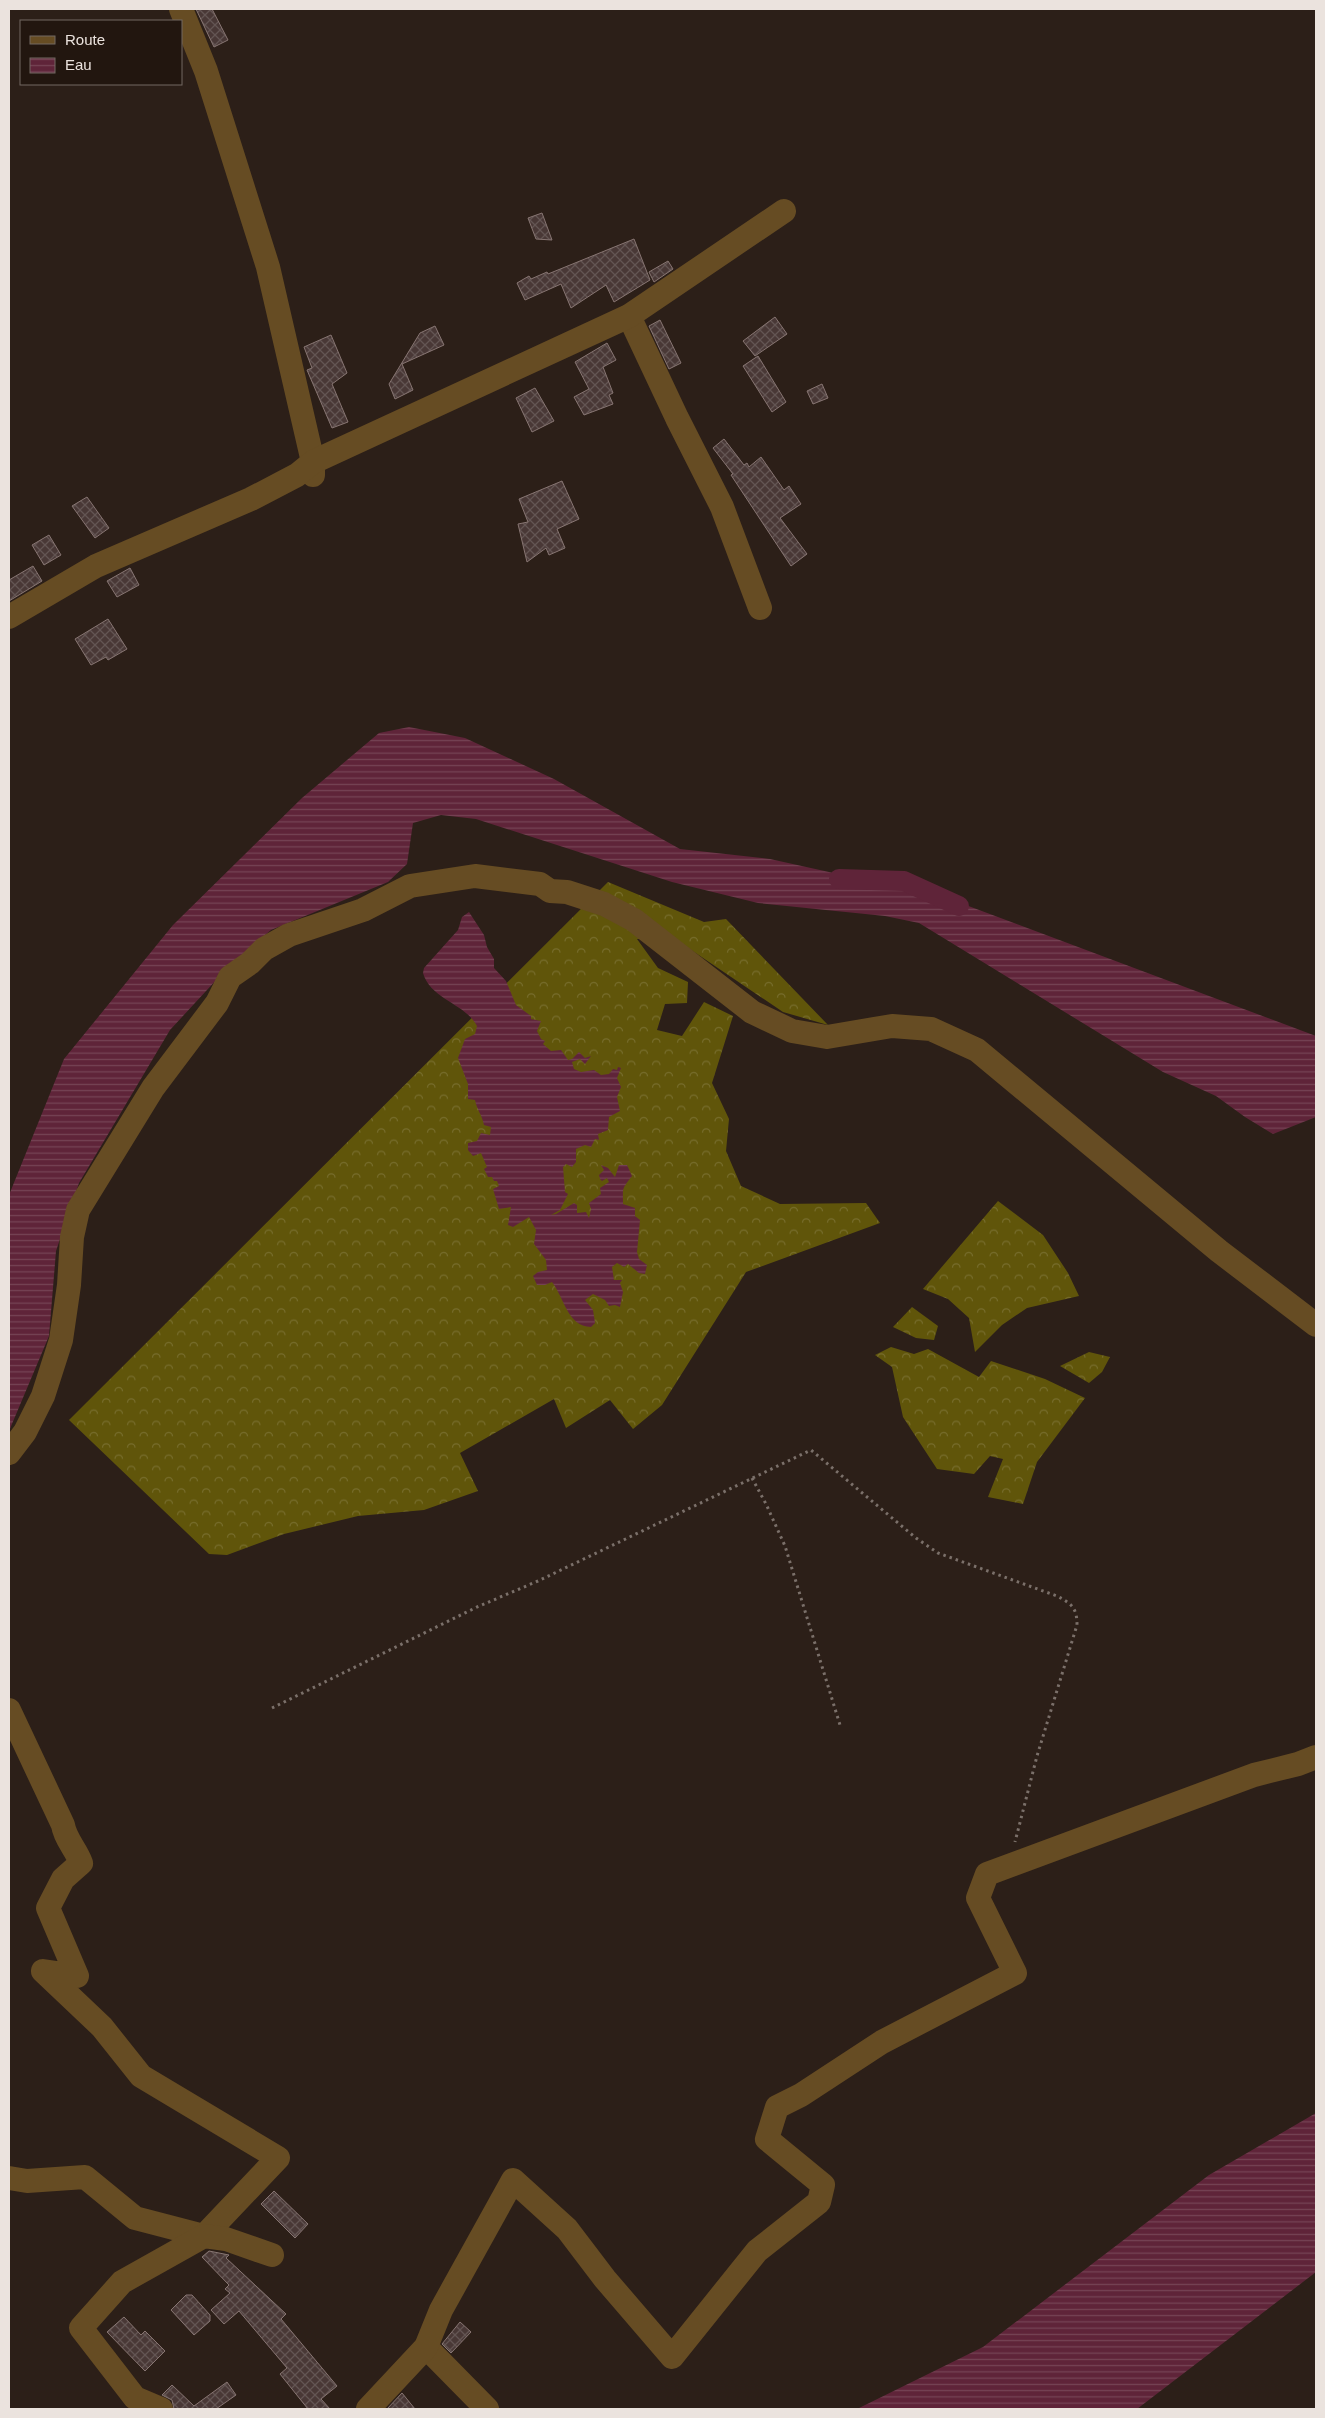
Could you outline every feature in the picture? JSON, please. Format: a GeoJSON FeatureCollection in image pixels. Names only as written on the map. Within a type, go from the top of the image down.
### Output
{"type":"FeatureCollection","features":[{"type":"Feature","properties":{"kind":"street"},"geometry":{"type":"LineString","coordinates":[[180,9],[206,71],[268,267],[313,468]]}},
{"type":"Feature","properties":{"kind":"street"},"geometry":{"type":"LineString","coordinates":[[9,617],[96,566],[251,499],[297,475],[629,316],[784,211]]}},
{"type":"Feature","properties":{"kind":"street"},"geometry":{"type":"LineString","coordinates":[[629,316],[676,418],[722,507],[760,608]]}},
{"type":"Feature","properties":{"kind":"street"},"geometry":{"type":"LineString","coordinates":[[9,1453],[25,1432],[43,1396],[61,1340],[69,1285],[72,1237],[78,1210],[148,1095],[217,1003],[230,977],[250,964],[264,948],[289,935],[362,910],[410,886],[475,876],[540,884],[550,891],[567,892],[604,904],[634,920],[752,1012],[792,1032],[827,1037],[892,1026],[931,1029],[977,1050],[1219,1251],[1316,1325]]}},
{"type":"Feature","properties":{"kind":"street"},"geometry":{"type":"LineString","coordinates":[[9,1710],[63,1825],[65,1836],[76,1848],[81,1863],[63,1878],[48,1908],[77,1976],[43,1971],[102,2027],[141,2076],[278,2158],[204,2236],[122,2282],[81,2328],[135,2398],[161,2409]]}},
{"type":"Feature","properties":{"kind":"street"},"geometry":{"type":"LineString","coordinates":[[368,2409],[426,2347],[441,2310],[513,2180],[567,2230],[605,2279],[672,2357],[757,2251],[819,2202],[823,2185],[767,2139],[777,2108],[801,2095],[882,2042],[1015,1973],[978,1898],[987,1874],[1254,1775],[1298,1764],[1316,1757]]}},
{"type":"Feature","properties":{"kind":"street"},"geometry":{"type":"LineString","coordinates":[[9,2178],[27,2181],[85,2177],[135,2218],[204,2236],[226,2239],[272,2255]]}},
{"type":"Feature","properties":{"kind":"street"},"geometry":{"type":"LineString","coordinates":[[426,2347],[487,2409]]}},
{"type":"Feature","properties":{"kind":"path"},"geometry":{"type":"LineString","coordinates":[[272,1708],[477,1607],[538,1581],[811,1450],[916,1538],[938,1553],[1057,1596],[1072,1604],[1077,1611],[1077,1625],[1037,1756],[1008,1867]]}},
{"type":"Feature","properties":{"kind":"path"},"geometry":{"type":"LineString","coordinates":[[752,1478],[785,1546],[840,1725]]}},
{"type":"Feature","properties":{"kind":"green space"},"geometry":{"type":"Polygon","coordinates":[[[608,882],[704,922],[726,919],[828,1025],[783,1012],[675,939],[637,939],[658,968],[688,982],[687,1003],[665,1004],[657,1030],[682,1036],[704,1002],[733,1016],[712,1083],[729,1119],[726,1151],[741,1186],[780,1204],[866,1203],[880,1223],[746,1272],[662,1405],[633,1429],[610,1400],[566,1428],[554,1399],[460,1453],[478,1491],[424,1510],[358,1516],[284,1534],[227,1555],[209,1554],[69,1420],[608,882]]]}},
{"type":"Feature","properties":{"kind":"green space"},"geometry":{"type":"Polygon","coordinates":[[[998,1201],[1043,1235],[1068,1273],[1079,1296],[1027,1308],[1002,1325],[975,1352],[969,1318],[948,1299],[923,1289],[998,1201]]]}},
{"type":"Feature","properties":{"kind":"green space"},"geometry":{"type":"Polygon","coordinates":[[[912,1307],[938,1326],[934,1340],[916,1338],[893,1327],[912,1307]]]}},
{"type":"Feature","properties":{"kind":"green space"},"geometry":{"type":"Polygon","coordinates":[[[891,1347],[914,1354],[928,1349],[979,1377],[991,1361],[1045,1379],[1085,1398],[1037,1462],[1023,1504],[988,1497],[1003,1459],[990,1456],[974,1474],[937,1469],[903,1417],[892,1367],[875,1355],[891,1347]]]}},
{"type":"Feature","properties":{"kind":"green space"},"geometry":{"type":"Polygon","coordinates":[[[1089,1352],[1110,1357],[1102,1372],[1089,1383],[1060,1366],[1089,1352]]]}},
{"type":"Feature","properties":{"kind":"water"},"geometry":{"type":"Polygon","coordinates":[[[409,727],[465,738],[554,779],[680,849],[770,859],[947,898],[1316,1036],[1316,1117],[1273,1134],[1216,1096],[1163,1072],[919,923],[885,916],[758,903],[672,882],[476,819],[441,815],[413,823],[407,864],[388,882],[271,930],[231,964],[170,1030],[79,1183],[56,1251],[49,1336],[9,1431],[9,1195],[64,1059],[173,925],[302,798],[379,733],[409,727]]]}},
{"type":"Feature","properties":{"kind":"water"},"geometry":{"type":"Polygon","coordinates":[[[469,912],[484,935],[487,947],[494,959],[494,968],[506,981],[516,1005],[531,1016],[531,1019],[541,1021],[537,1031],[541,1039],[545,1041],[543,1044],[551,1051],[561,1050],[568,1060],[572,1059],[579,1052],[585,1058],[591,1056],[585,1064],[580,1059],[572,1062],[574,1069],[581,1072],[594,1070],[601,1075],[609,1074],[613,1069],[617,1070],[618,1067],[621,1068],[617,1078],[621,1087],[617,1097],[620,1111],[609,1117],[608,1130],[598,1134],[599,1140],[595,1139],[591,1147],[585,1145],[576,1149],[576,1162],[572,1167],[566,1164],[563,1167],[565,1192],[568,1194],[560,1210],[551,1215],[574,1203],[577,1205],[577,1213],[586,1212],[589,1218],[591,1209],[589,1203],[601,1194],[600,1188],[609,1182],[607,1178],[602,1181],[600,1179],[599,1175],[604,1170],[601,1165],[608,1168],[615,1177],[619,1165],[627,1165],[632,1176],[623,1189],[623,1204],[635,1208],[635,1216],[640,1220],[637,1252],[639,1259],[647,1265],[645,1274],[639,1273],[628,1264],[624,1267],[617,1263],[612,1267],[614,1280],[622,1280],[620,1283],[623,1292],[620,1307],[615,1305],[609,1306],[605,1300],[593,1294],[585,1300],[593,1310],[595,1323],[591,1327],[577,1322],[572,1317],[552,1282],[545,1285],[537,1285],[533,1276],[538,1272],[547,1270],[546,1260],[534,1244],[536,1230],[529,1217],[513,1227],[508,1225],[511,1207],[499,1209],[493,1189],[499,1186],[497,1181],[494,1181],[492,1177],[488,1177],[484,1169],[487,1167],[481,1153],[473,1156],[468,1150],[468,1143],[477,1141],[481,1133],[490,1135],[491,1127],[484,1125],[475,1100],[468,1099],[468,1084],[458,1058],[465,1039],[475,1034],[477,1026],[465,1012],[440,996],[427,982],[423,973],[424,968],[458,930],[462,917],[469,912]]]}},
{"type":"Feature","properties":{"kind":"water"},"geometry":{"type":"Polygon","coordinates":[[[1316,2113],[1316,2272],[1137,2409],[857,2409],[983,2347],[1209,2175],[1316,2113]]]}},
{"type":"Feature","properties":{"kind":"building"},"geometry":{"type":"Polygon","coordinates":[[[196,9],[212,9],[228,40],[214,47],[196,9]]]}},
{"type":"Feature","properties":{"kind":"building"},"geometry":{"type":"Polygon","coordinates":[[[542,213],[552,240],[536,239],[528,218],[542,213]]]}},
{"type":"Feature","properties":{"kind":"building"},"geometry":{"type":"Polygon","coordinates":[[[634,239],[650,280],[614,302],[606,285],[571,308],[561,284],[525,300],[517,283],[529,276],[531,279],[547,272],[548,274],[634,239]]]}},
{"type":"Feature","properties":{"kind":"building"},"geometry":{"type":"Polygon","coordinates":[[[668,261],[673,269],[654,282],[649,272],[668,261]]]}},
{"type":"Feature","properties":{"kind":"building"},"geometry":{"type":"Polygon","coordinates":[[[775,317],[787,334],[755,356],[743,341],[775,317]]]}},
{"type":"Feature","properties":{"kind":"building"},"geometry":{"type":"Polygon","coordinates":[[[660,320],[681,363],[669,369],[649,326],[660,320]]]}},
{"type":"Feature","properties":{"kind":"building"},"geometry":{"type":"Polygon","coordinates":[[[435,326],[444,345],[402,364],[413,390],[395,399],[389,384],[420,333],[435,326]]]}},
{"type":"Feature","properties":{"kind":"building"},"geometry":{"type":"Polygon","coordinates":[[[331,335],[347,373],[332,384],[348,422],[332,428],[307,370],[312,368],[304,347],[331,335]]]}},
{"type":"Feature","properties":{"kind":"building"},"geometry":{"type":"Polygon","coordinates":[[[607,343],[616,360],[603,367],[613,393],[609,395],[613,404],[584,415],[574,397],[589,389],[575,362],[607,343]]]}},
{"type":"Feature","properties":{"kind":"building"},"geometry":{"type":"Polygon","coordinates":[[[758,356],[786,402],[772,412],[743,366],[758,356]]]}},
{"type":"Feature","properties":{"kind":"building"},"geometry":{"type":"Polygon","coordinates":[[[822,384],[828,398],[813,404],[807,391],[822,384]]]}},
{"type":"Feature","properties":{"kind":"building"},"geometry":{"type":"Polygon","coordinates":[[[535,388],[554,421],[532,432],[516,398],[535,388]]]}},
{"type":"Feature","properties":{"kind":"building"},"geometry":{"type":"Polygon","coordinates":[[[724,439],[744,465],[747,463],[749,467],[761,457],[784,490],[789,486],[801,504],[780,518],[807,554],[791,566],[731,475],[733,474],[713,448],[724,439]]]}},
{"type":"Feature","properties":{"kind":"building"},"geometry":{"type":"Polygon","coordinates":[[[562,481],[579,519],[557,529],[565,548],[549,555],[546,548],[527,562],[518,524],[528,522],[519,499],[562,481]]]}},
{"type":"Feature","properties":{"kind":"building"},"geometry":{"type":"Polygon","coordinates":[[[87,497],[109,528],[95,538],[72,506],[87,497]]]}},
{"type":"Feature","properties":{"kind":"building"},"geometry":{"type":"Polygon","coordinates":[[[49,535],[61,555],[44,565],[32,545],[49,535]]]}},
{"type":"Feature","properties":{"kind":"building"},"geometry":{"type":"Polygon","coordinates":[[[33,566],[42,581],[9,601],[9,580],[33,566]]]}},
{"type":"Feature","properties":{"kind":"building"},"geometry":{"type":"Polygon","coordinates":[[[130,568],[139,585],[117,597],[107,581],[130,568]]]}},
{"type":"Feature","properties":{"kind":"building"},"geometry":{"type":"Polygon","coordinates":[[[108,619],[127,649],[108,660],[106,657],[91,665],[75,639],[108,619]]]}},
{"type":"Feature","properties":{"kind":"building"},"geometry":{"type":"Polygon","coordinates":[[[274,2191],[308,2224],[295,2238],[261,2204],[274,2191]]]}},
{"type":"Feature","properties":{"kind":"building"},"geometry":{"type":"Polygon","coordinates":[[[209,2251],[229,2255],[226,2258],[286,2314],[281,2319],[337,2386],[321,2399],[330,2409],[308,2409],[280,2374],[287,2368],[239,2311],[224,2324],[211,2310],[230,2293],[225,2289],[229,2285],[202,2257],[209,2251]]]}},
{"type":"Feature","properties":{"kind":"building"},"geometry":{"type":"Polygon","coordinates":[[[186,2295],[192,2295],[210,2315],[210,2321],[194,2335],[171,2310],[186,2295]]]}},
{"type":"Feature","properties":{"kind":"building"},"geometry":{"type":"Polygon","coordinates":[[[124,2317],[141,2335],[145,2331],[165,2351],[145,2371],[107,2332],[124,2317]]]}},
{"type":"Feature","properties":{"kind":"building"},"geometry":{"type":"Polygon","coordinates":[[[460,2322],[471,2332],[451,2353],[442,2344],[460,2322]]]}},
{"type":"Feature","properties":{"kind":"building"},"geometry":{"type":"Polygon","coordinates":[[[227,2382],[236,2395],[216,2409],[174,2409],[172,2400],[162,2395],[172,2385],[194,2406],[227,2382]]]}},
{"type":"Feature","properties":{"kind":"building"},"geometry":{"type":"Polygon","coordinates":[[[402,2393],[415,2409],[387,2409],[402,2393]]]}},
{"type":"Feature","properties":{"kind":"waterway"},"geometry":{"type":"LineString","coordinates":[[839,879],[904,881],[959,906]]}}]}
